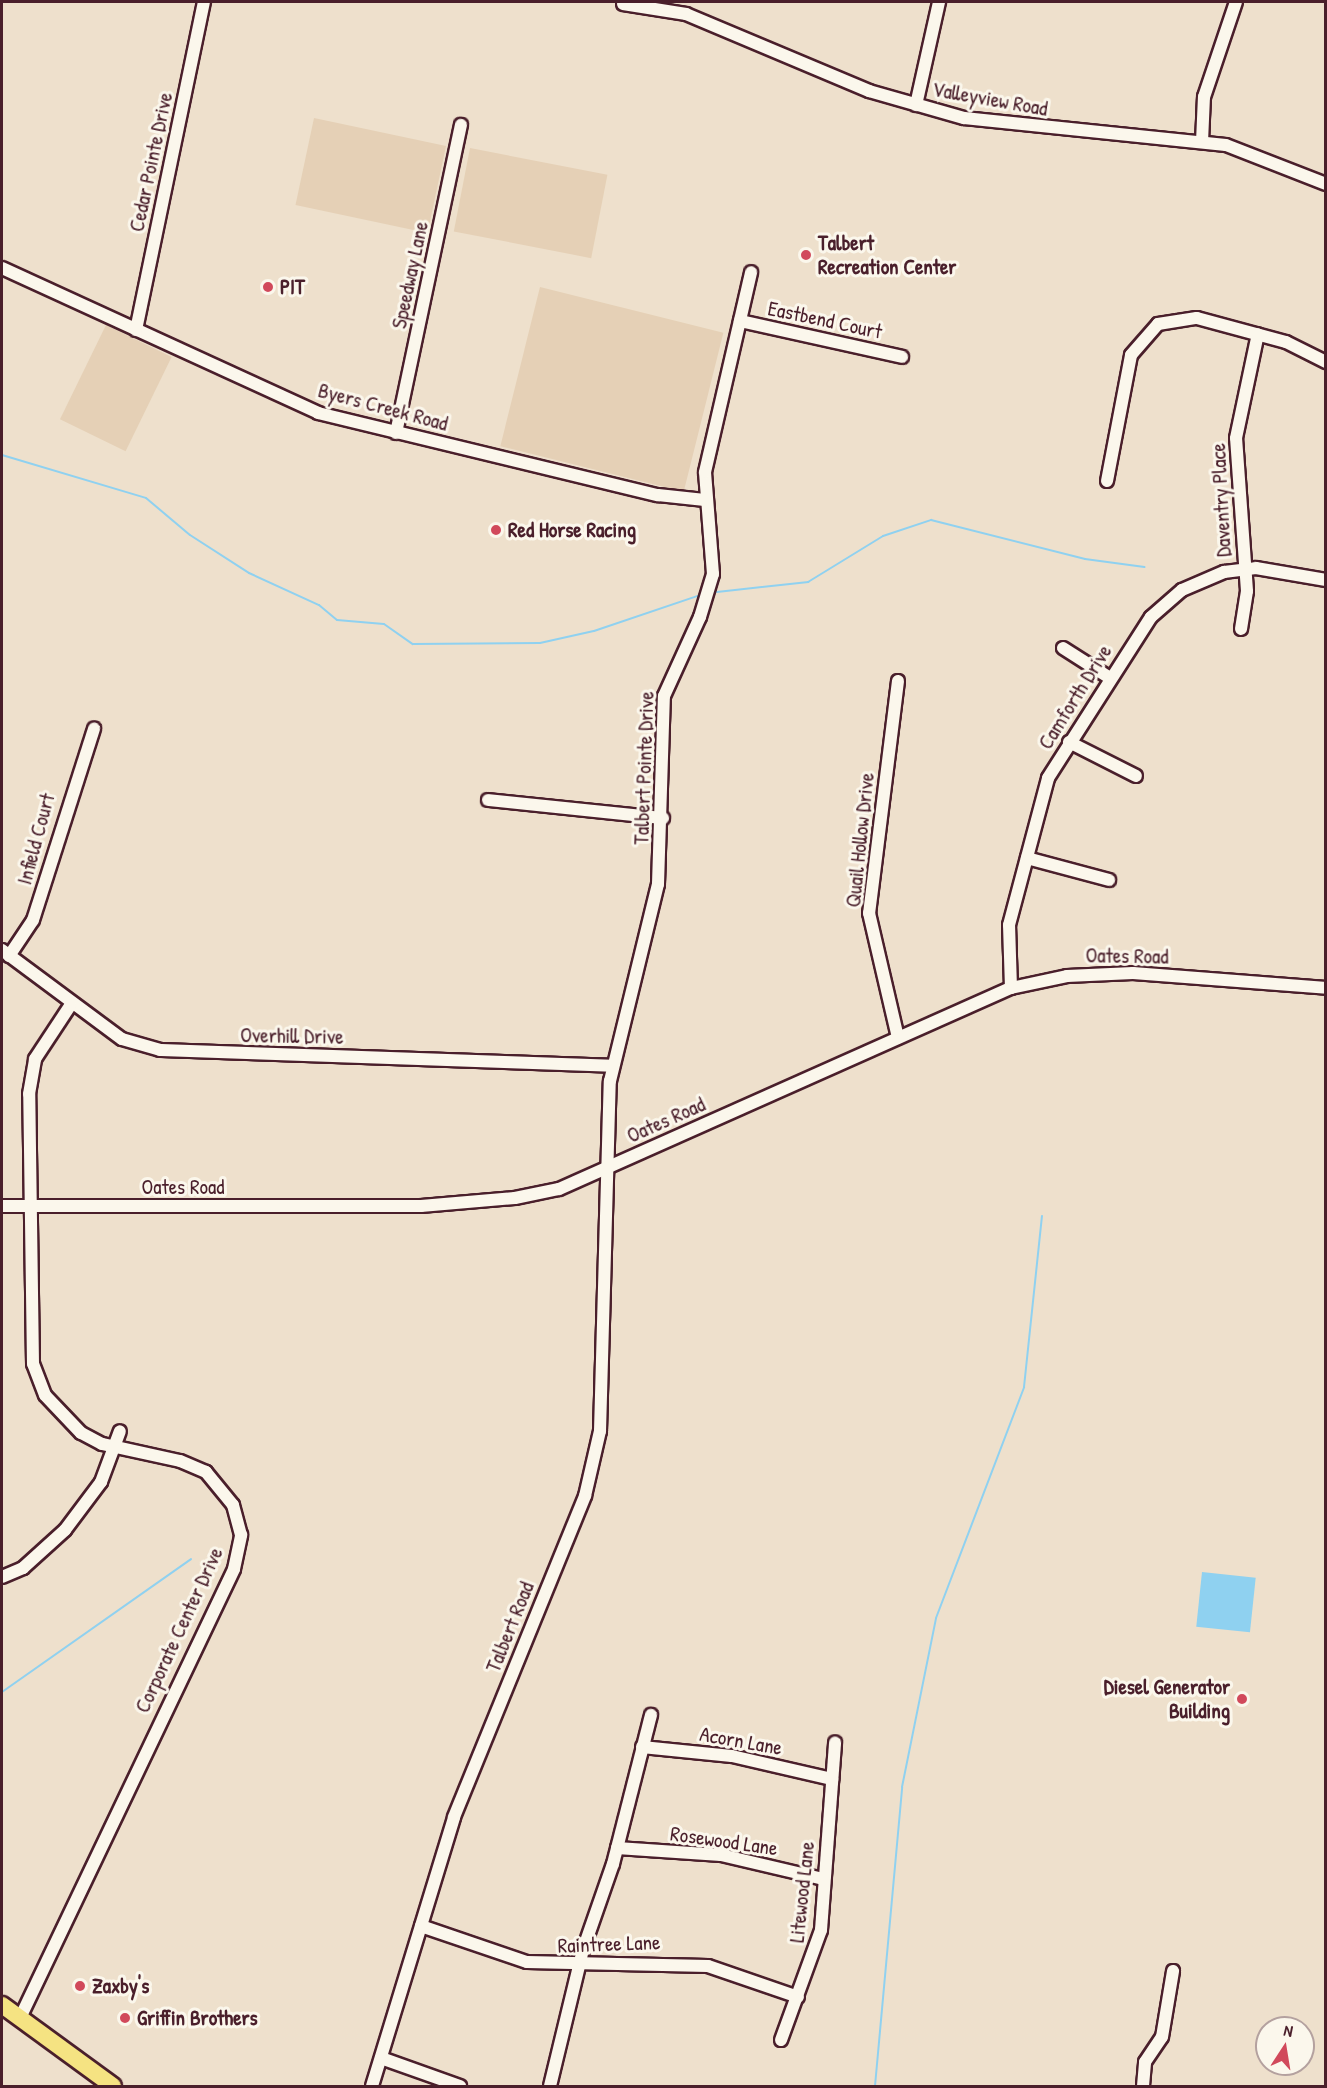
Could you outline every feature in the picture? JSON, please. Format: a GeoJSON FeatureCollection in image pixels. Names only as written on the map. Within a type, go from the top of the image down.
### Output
{"type":"FeatureCollection","features":[{"type":"Feature","properties":{"kind":"main road"},"geometry":{"type":"LineString","coordinates":[[2,2005],[113,2086]]}},
{"type":"Feature","properties":{"kind":"street","name":"Cedar Pointe Drive"},"geometry":{"type":"LineString","coordinates":[[136,330],[204,2]]}},
{"type":"Feature","properties":{"kind":"street"},"geometry":{"type":"LineString","coordinates":[[915,105],[939,2]]}},
{"type":"Feature","properties":{"kind":"street"},"geometry":{"type":"LineString","coordinates":[[1203,142],[1204,97],[1236,2]]}},
{"type":"Feature","properties":{"kind":"street","name":"Valleyview Road"},"geometry":{"type":"LineString","coordinates":[[623,4],[673,7],[915,105],[1022,126],[1203,142],[1251,153],[1326,184]]}},
{"type":"Feature","properties":{"kind":"street","name":"Speedway Lane"},"geometry":{"type":"LineString","coordinates":[[396,433],[461,125]]}},
{"type":"Feature","properties":{"kind":"street","name":"Byers Creek Road"},"geometry":{"type":"LineString","coordinates":[[2,268],[318,412],[396,433],[666,496],[705,500]]}},
{"type":"Feature","properties":{"kind":"street","name":"Talbert Pointe Drive"},"geometry":{"type":"LineString","coordinates":[[608,1168],[613,1066],[658,884],[663,818],[664,696],[700,617],[713,574],[705,500],[709,451],[751,272]]}},
{"type":"Feature","properties":{"kind":"street"},"geometry":{"type":"LineString","coordinates":[[1107,480],[1128,363],[1144,334],[1166,320],[1191,317],[1258,334],[1326,362]]}},
{"type":"Feature","properties":{"kind":"street","name":"Eastbend Court"},"geometry":{"type":"LineString","coordinates":[[740,321],[902,357]]}},
{"type":"Feature","properties":{"kind":"street","name":"Daventry Place"},"geometry":{"type":"LineString","coordinates":[[1241,629],[1245,568],[1236,438],[1258,334]]}},
{"type":"Feature","properties":{"kind":"street","name":"Camforth Drive"},"geometry":{"type":"LineString","coordinates":[[1011,988],[1009,925],[1048,778],[1151,616],[1173,596],[1202,579],[1245,568],[1326,580]]}},
{"type":"Feature","properties":{"kind":"street"},"geometry":{"type":"LineString","coordinates":[[1064,648],[1110,678]]}},
{"type":"Feature","properties":{"kind":"street","name":"Quail Hollow Drive"},"geometry":{"type":"LineString","coordinates":[[898,681],[869,913],[898,1038]]}},
{"type":"Feature","properties":{"kind":"street","name":"Infield Court"},"geometry":{"type":"LineString","coordinates":[[5,953],[33,920],[93,729]]}},
{"type":"Feature","properties":{"kind":"street"},"geometry":{"type":"LineString","coordinates":[[1070,742],[1136,776]]}},
{"type":"Feature","properties":{"kind":"street"},"geometry":{"type":"LineString","coordinates":[[488,800],[663,818]]}},
{"type":"Feature","properties":{"kind":"street"},"geometry":{"type":"LineString","coordinates":[[1027,858],[1109,880]]}},
{"type":"Feature","properties":{"kind":"street","name":"Overhill Drive"},"geometry":{"type":"LineString","coordinates":[[5,953],[70,1006],[122,1039],[184,1053],[613,1066]]}},
{"type":"Feature","properties":{"kind":"street","name":"Oates Road"},"geometry":{"type":"LineString","coordinates":[[2,1206],[465,1206],[559,1189],[1011,988],[1067,976],[1133,973],[1326,988]]}},
{"type":"Feature","properties":{"kind":"street","name":"Corporate Center Drive"},"geometry":{"type":"LineString","coordinates":[[20,2018],[239,1553],[241,1535],[233,1505],[206,1472],[180,1461],[115,1448],[81,1433],[59,1414],[33,1365],[29,1094],[35,1059],[70,1006]]}},
{"type":"Feature","properties":{"kind":"street","name":"Talbert Road"},"geometry":{"type":"LineString","coordinates":[[372,2086],[454,1817],[585,1496],[605,1387],[608,1168]]}},
{"type":"Feature","properties":{"kind":"street"},"geometry":{"type":"LineString","coordinates":[[2,1577],[23,1568],[57,1540],[101,1482],[120,1431]]}},
{"type":"Feature","properties":{"kind":"street"},"geometry":{"type":"LineString","coordinates":[[550,2086],[580,1964],[617,1848],[651,1715]]}},
{"type":"Feature","properties":{"kind":"street","name":"Litewood Lane"},"geometry":{"type":"LineString","coordinates":[[781,2040],[821,1930],[835,1743]]}},
{"type":"Feature","properties":{"kind":"street","name":"Acorn Lane"},"geometry":{"type":"LineString","coordinates":[[642,1747],[732,1756],[832,1779]]}},
{"type":"Feature","properties":{"kind":"street","name":"Rosewood Lane"},"geometry":{"type":"LineString","coordinates":[[617,1848],[721,1856],[824,1879]]}},
{"type":"Feature","properties":{"kind":"street","name":"Raintree Lane"},"geometry":{"type":"LineString","coordinates":[[421,1926],[527,1962],[580,1964],[647,1960],[708,1966],[798,1998]]}},
{"type":"Feature","properties":{"kind":"street"},"geometry":{"type":"LineString","coordinates":[[1143,2086],[1145,2062],[1162,2037],[1173,1971]]}},
{"type":"Feature","properties":{"kind":"street"},"geometry":{"type":"LineString","coordinates":[[381,2058],[460,2086]]}},
{"type":"Feature","properties":{"kind":"shaded area"},"geometry":{"type":"Polygon","coordinates":[[[314,118],[446,146],[428,233],[295,205],[314,118]]]}},
{"type":"Feature","properties":{"kind":"shaded area"},"geometry":{"type":"Polygon","coordinates":[[[470,148],[607,175],[591,258],[454,231],[470,148]]]}},
{"type":"Feature","properties":{"kind":"shaded area"},"geometry":{"type":"Polygon","coordinates":[[[540,287],[723,333],[684,492],[500,446],[540,287]]]}},
{"type":"Feature","properties":{"kind":"shaded area"},"geometry":{"type":"Polygon","coordinates":[[[106,325],[172,357],[126,451],[60,419],[106,325]]]}},
{"type":"Feature","properties":{"kind":"water"},"geometry":{"type":"Polygon","coordinates":[[[1202,1572],[1256,1578],[1250,1632],[1196,1627],[1202,1572]]]}},
{"type":"Feature","properties":{"kind":"waterway"},"geometry":{"type":"LineString","coordinates":[[2,455],[146,498],[190,535],[249,573],[319,605],[337,620],[384,624],[413,644],[540,643],[594,631],[703,594]]}},
{"type":"Feature","properties":{"kind":"waterway"},"geometry":{"type":"LineString","coordinates":[[717,592],[808,582],[883,536],[931,520],[1085,559],[1144,567]]}},
{"type":"Feature","properties":{"kind":"waterway"},"geometry":{"type":"LineString","coordinates":[[875,2086],[902,1787],[936,1618],[1024,1387],[1042,1216]]}},
{"type":"Feature","properties":{"kind":"waterway"},"geometry":{"type":"LineString","coordinates":[[2,1692],[191,1559]]}},
{"type":"Feature","properties":{"kind":"place","name":"Talbert Recreation Center"},"geometry":{"type":"Point","coordinates":[806,255]}},
{"type":"Feature","properties":{"kind":"place","name":"PIT"},"geometry":{"type":"Point","coordinates":[268,287]}},
{"type":"Feature","properties":{"kind":"place","name":"Red Horse Racing"},"geometry":{"type":"Point","coordinates":[496,530]}},
{"type":"Feature","properties":{"kind":"place","name":"Diesel Generator Building"},"geometry":{"type":"Point","coordinates":[1242,1699]}},
{"type":"Feature","properties":{"kind":"place","name":"Zaxby's"},"geometry":{"type":"Point","coordinates":[80,1986]}},
{"type":"Feature","properties":{"kind":"place","name":"Griffin Brothers"},"geometry":{"type":"Point","coordinates":[125,2018]}}]}
